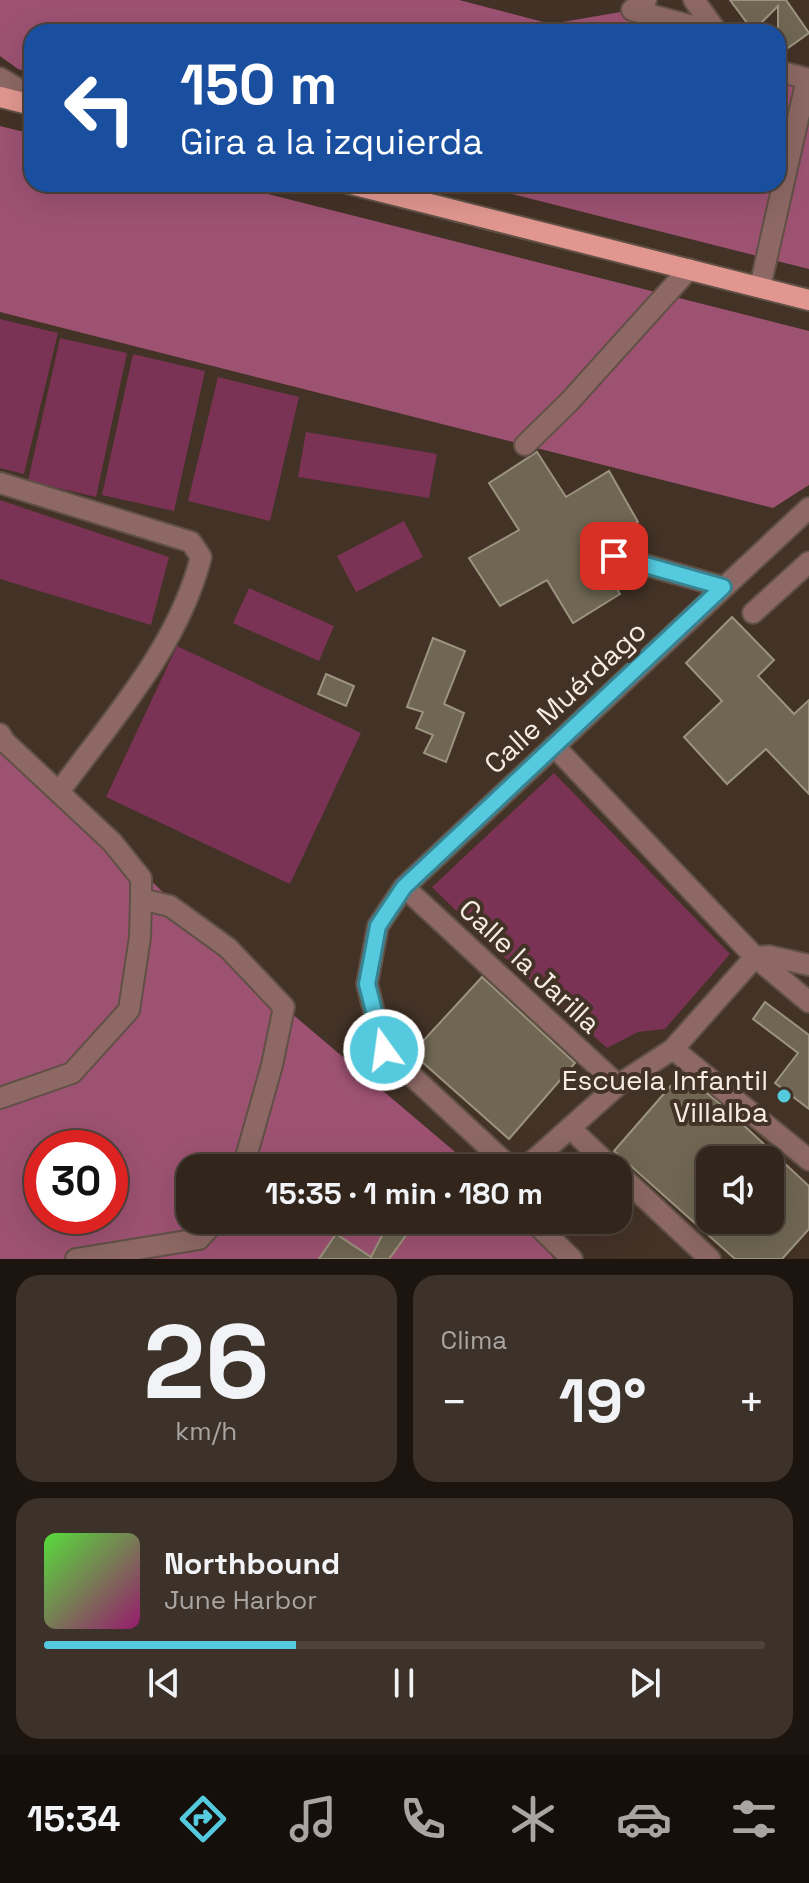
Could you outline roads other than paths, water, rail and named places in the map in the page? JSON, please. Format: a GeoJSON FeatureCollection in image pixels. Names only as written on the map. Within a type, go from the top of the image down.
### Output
{"type":"FeatureCollection","features":[{"type":"Feature","properties":{"kind":"main road"},"geometry":{"type":"LineString","coordinates":[[0,97],[24,103]]}},
{"type":"Feature","properties":{"kind":"main road"},"geometry":{"type":"LineString","coordinates":[[383,192],[809,300]]}},
{"type":"Feature","properties":{"kind":"street"},"geometry":{"type":"LineString","coordinates":[[646,0],[632,10],[685,24]]}},
{"type":"Feature","properties":{"kind":"street"},"geometry":{"type":"LineString","coordinates":[[694,0],[710,24]]}},
{"type":"Feature","properties":{"kind":"street"},"geometry":{"type":"LineString","coordinates":[[786,73],[808,79],[786,174]]}},
{"type":"Feature","properties":{"kind":"street"},"geometry":{"type":"LineString","coordinates":[[0,78],[24,92]]}},
{"type":"Feature","properties":{"kind":"street"},"geometry":{"type":"LineString","coordinates":[[760,287],[782,192]]}},
{"type":"Feature","properties":{"kind":"street"},"geometry":{"type":"LineString","coordinates":[[525,445],[569,402],[689,269]]}},
{"type":"Feature","properties":{"kind":"street"},"geometry":{"type":"LineString","coordinates":[[0,483],[191,542],[201,557],[194,584],[162,652],[59,792]]}},
{"type":"Feature","properties":{"kind":"street","name":"Calle Muérdago"},"geometry":{"type":"LineString","coordinates":[[496,1154],[384,1050],[367,984],[378,926],[404,887],[809,508]]}},
{"type":"Feature","properties":{"kind":"street"},"geometry":{"type":"LineString","coordinates":[[614,556],[723,587]]}},
{"type":"Feature","properties":{"kind":"street"},"geometry":{"type":"LineString","coordinates":[[753,613],[809,562]]}},
{"type":"Feature","properties":{"kind":"street"},"geometry":{"type":"LineString","coordinates":[[0,734],[112,842],[141,878],[140,937],[129,1010],[72,1073],[0,1098]]}},
{"type":"Feature","properties":{"kind":"street"},"geometry":{"type":"LineString","coordinates":[[554,746],[755,957],[809,1002]]}},
{"type":"Feature","properties":{"kind":"street","name":"Calle la Jarilla"},"geometry":{"type":"LineString","coordinates":[[404,887],[618,1085]]}},
{"type":"Feature","properties":{"kind":"street"},"geometry":{"type":"LineString","coordinates":[[141,899],[170,906],[228,948],[284,1007],[272,1065],[247,1154]]}},
{"type":"Feature","properties":{"kind":"street"},"geometry":{"type":"LineString","coordinates":[[542,1154],[618,1085],[673,1049],[755,957],[769,956],[809,965]]}},
{"type":"Feature","properties":{"kind":"street"},"geometry":{"type":"LineString","coordinates":[[673,1049],[809,1160]]}},
{"type":"Feature","properties":{"kind":"street"},"geometry":{"type":"LineString","coordinates":[[571,1129],[597,1154]]}},
{"type":"Feature","properties":{"kind":"street"},"geometry":{"type":"LineString","coordinates":[[632,1186],[710,1259]]}},
{"type":"Feature","properties":{"kind":"street"},"geometry":{"type":"LineString","coordinates":[[76,1259],[199,1239],[203,1234]]}},
{"type":"Feature","properties":{"kind":"street"},"geometry":{"type":"LineString","coordinates":[[546,1234],[572,1259]]}},
{"type":"Feature","properties":{"kind":"place","name":"Escuela Infantil Villalba"},"geometry":{"type":"Point","coordinates":[784,1096]}}]}
